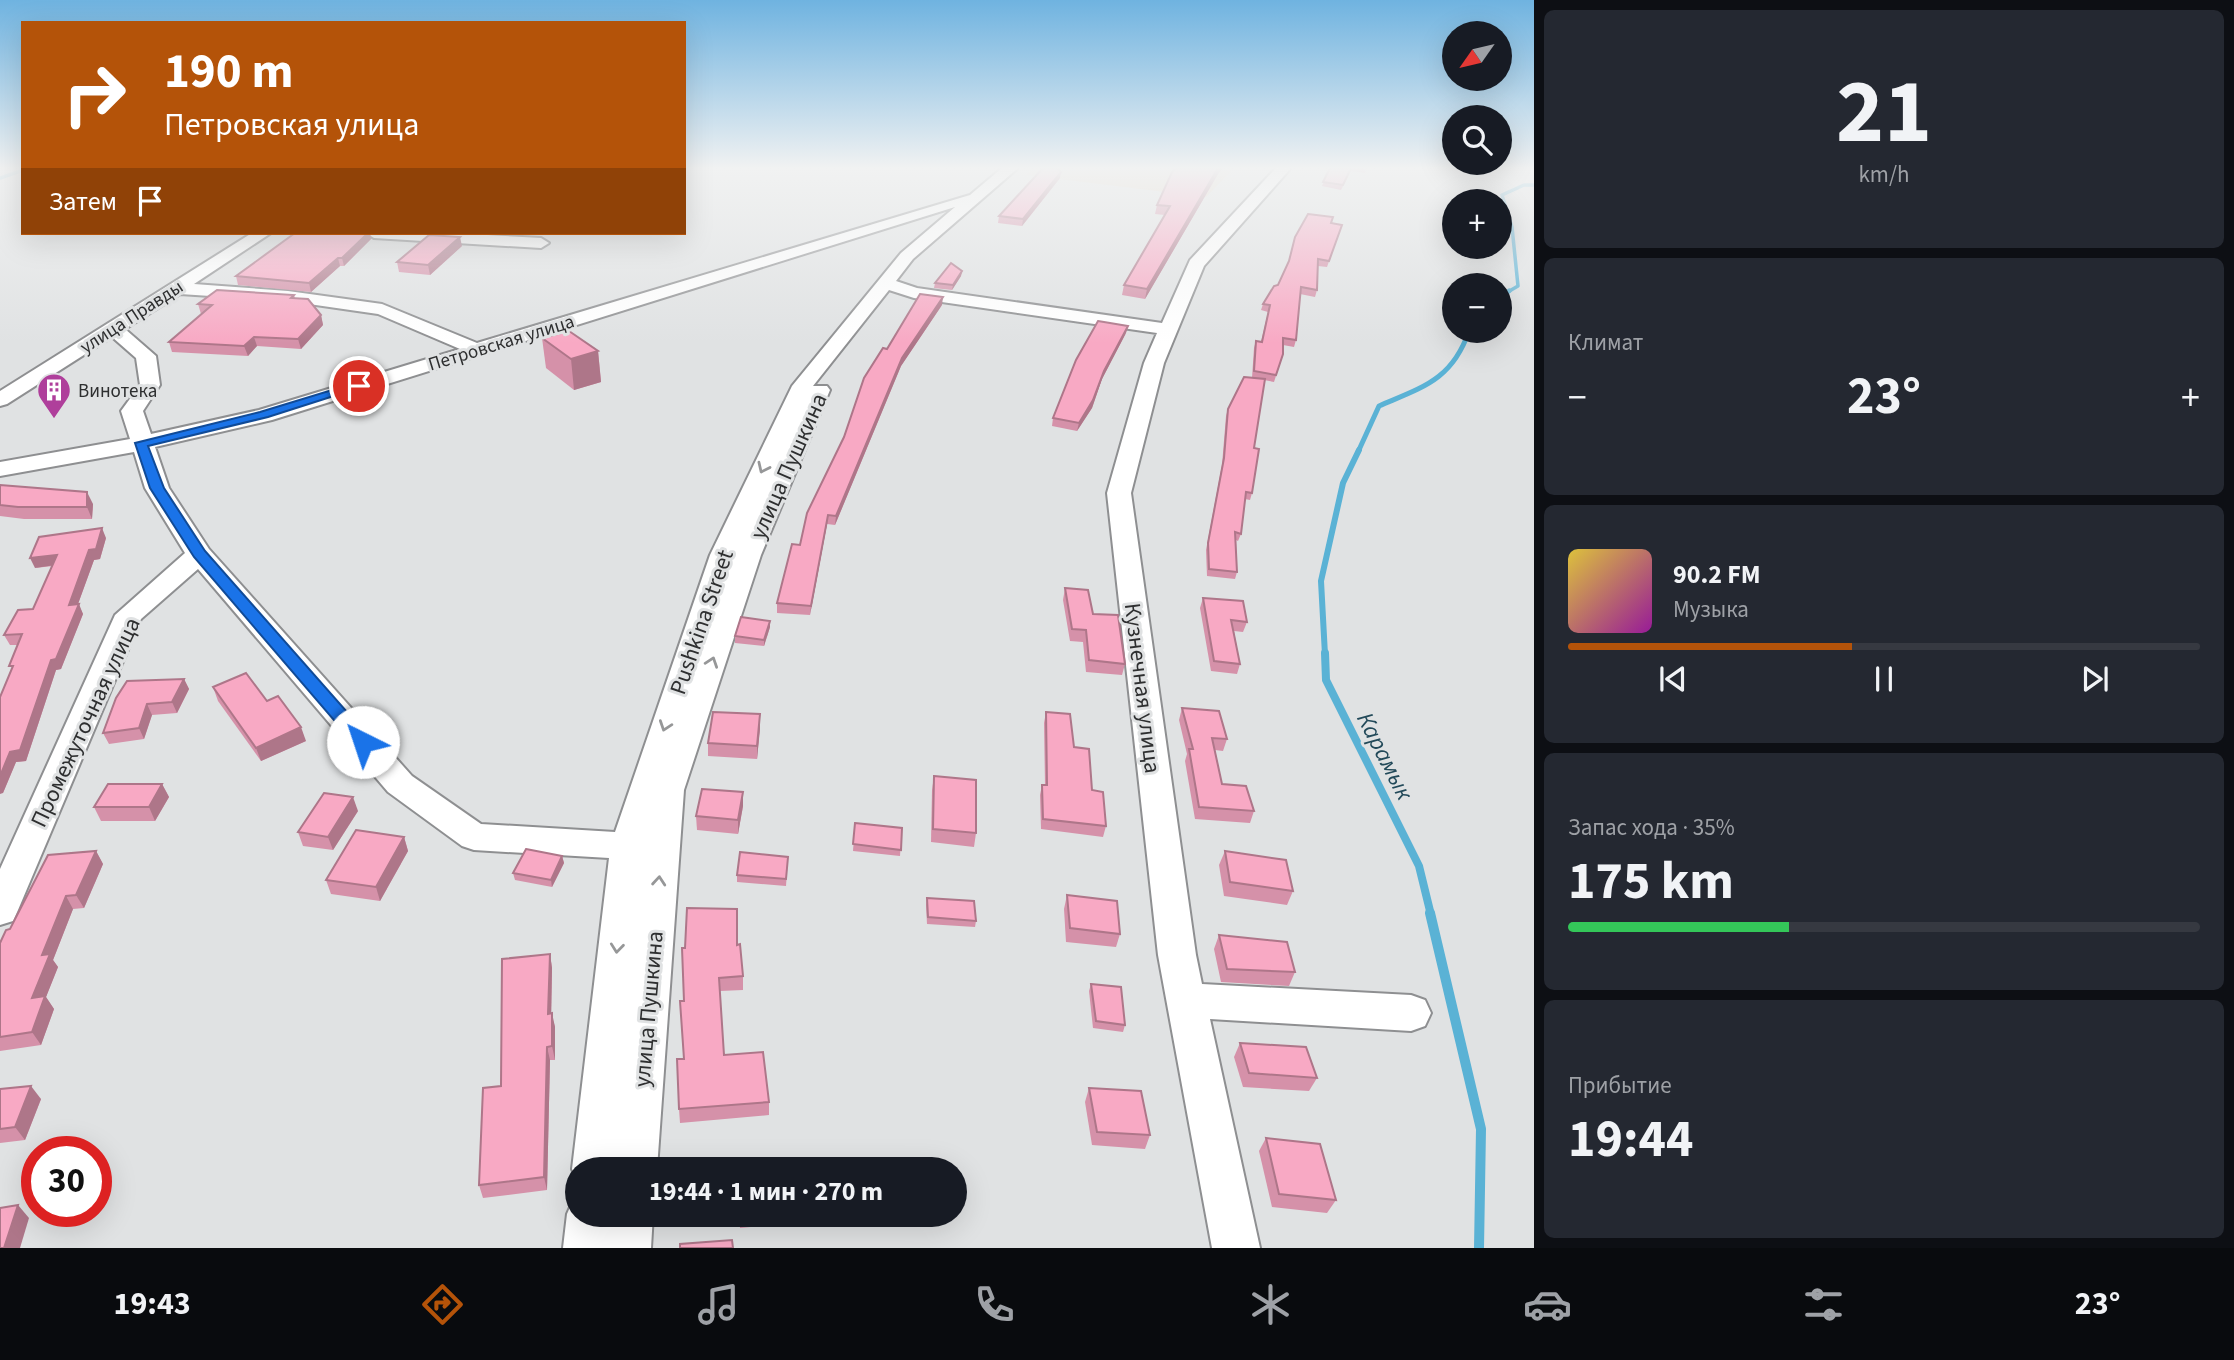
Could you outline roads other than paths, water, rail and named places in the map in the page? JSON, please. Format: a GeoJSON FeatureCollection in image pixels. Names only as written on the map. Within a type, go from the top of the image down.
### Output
{"type":"FeatureCollection","features":[{"type":"Feature","properties":{"kind":"street"},"geometry":{"type":"LineString","coordinates":[[0,460],[140,440],[256,408],[860,226]]}},
{"type":"Feature","properties":{"kind":"street","name":"Петровская улица"},"geometry":{"type":"LineString","coordinates":[[0,469],[264,415],[865,226]]}},
{"type":"Feature","properties":{"kind":"street","name":"улица Пушкина"},"geometry":{"type":"LineString","coordinates":[[635,1157],[667,790],[748,555],[821,389],[891,285],[952,226]]}},
{"type":"Feature","properties":{"kind":"street","name":"Кузнечная улица"},"geometry":{"type":"LineString","coordinates":[[1231,226],[1196,264],[1168,329],[1154,363],[1119,493],[1177,955],[1236,1248]]}},
{"type":"Feature","properties":{"kind":"street","name":"улица Правды"},"geometry":{"type":"LineString","coordinates":[[0,400],[260,235]]}},
{"type":"Feature","properties":{"kind":"street"},"geometry":{"type":"LineString","coordinates":[[407,235],[541,243]]}},
{"type":"Feature","properties":{"kind":"street"},"geometry":{"type":"LineString","coordinates":[[891,285],[914,293],[1168,329]]}},
{"type":"Feature","properties":{"kind":"street","name":"Pushkina Street"},"geometry":{"type":"LineString","coordinates":[[596,1157],[628,846],[723,555],[802,386],[891,285]]}},
{"type":"Feature","properties":{"kind":"street"},"geometry":{"type":"LineString","coordinates":[[174,288],[288,296],[382,309],[468,345]]}},
{"type":"Feature","properties":{"kind":"street"},"geometry":{"type":"LineString","coordinates":[[112,328],[146,356],[150,385],[132,411],[157,488],[199,554],[400,784],[474,836],[628,846]]}},
{"type":"Feature","properties":{"kind":"street","name":"Промежуточная улица"},"geometry":{"type":"LineString","coordinates":[[0,911],[129,615],[199,554]]}},
{"type":"Feature","properties":{"kind":"street"},"geometry":{"type":"LineString","coordinates":[[1186,1000],[1411,1013]]}},
{"type":"Feature","properties":{"kind":"street"},"geometry":{"type":"LineString","coordinates":[[587,1248],[589,1227]]}},
{"type":"Feature","properties":{"kind":"street"},"geometry":{"type":"LineString","coordinates":[[627,1248],[629,1227]]}},
{"type":"Feature","properties":{"kind":"waterway","name":"Карамык"},"geometry":{"type":"LineString","coordinates":[[1512,226],[1518,286],[1512,290]]}},
{"type":"Feature","properties":{"kind":"waterway","name":"Карамык"},"geometry":{"type":"LineString","coordinates":[[1358,452],[1379,406],[1434,380],[1454,361],[1464,343]]}},
{"type":"Feature","properties":{"kind":"waterway","name":"Карамык"},"geometry":{"type":"LineString","coordinates":[[1325,655],[1321,581],[1343,483],[1359,450]]}},
{"type":"Feature","properties":{"kind":"waterway","name":"Карамык"},"geometry":{"type":"LineString","coordinates":[[1325,653],[1326,680],[1419,866],[1431,915]]}},
{"type":"Feature","properties":{"kind":"waterway","name":"Карамык"},"geometry":{"type":"LineString","coordinates":[[1430,913],[1481,1129],[1479,1248]]}},
{"type":"Feature","properties":{"kind":"place","name":"Винотека"},"geometry":{"type":"Point","coordinates":[54,420]}}]}
